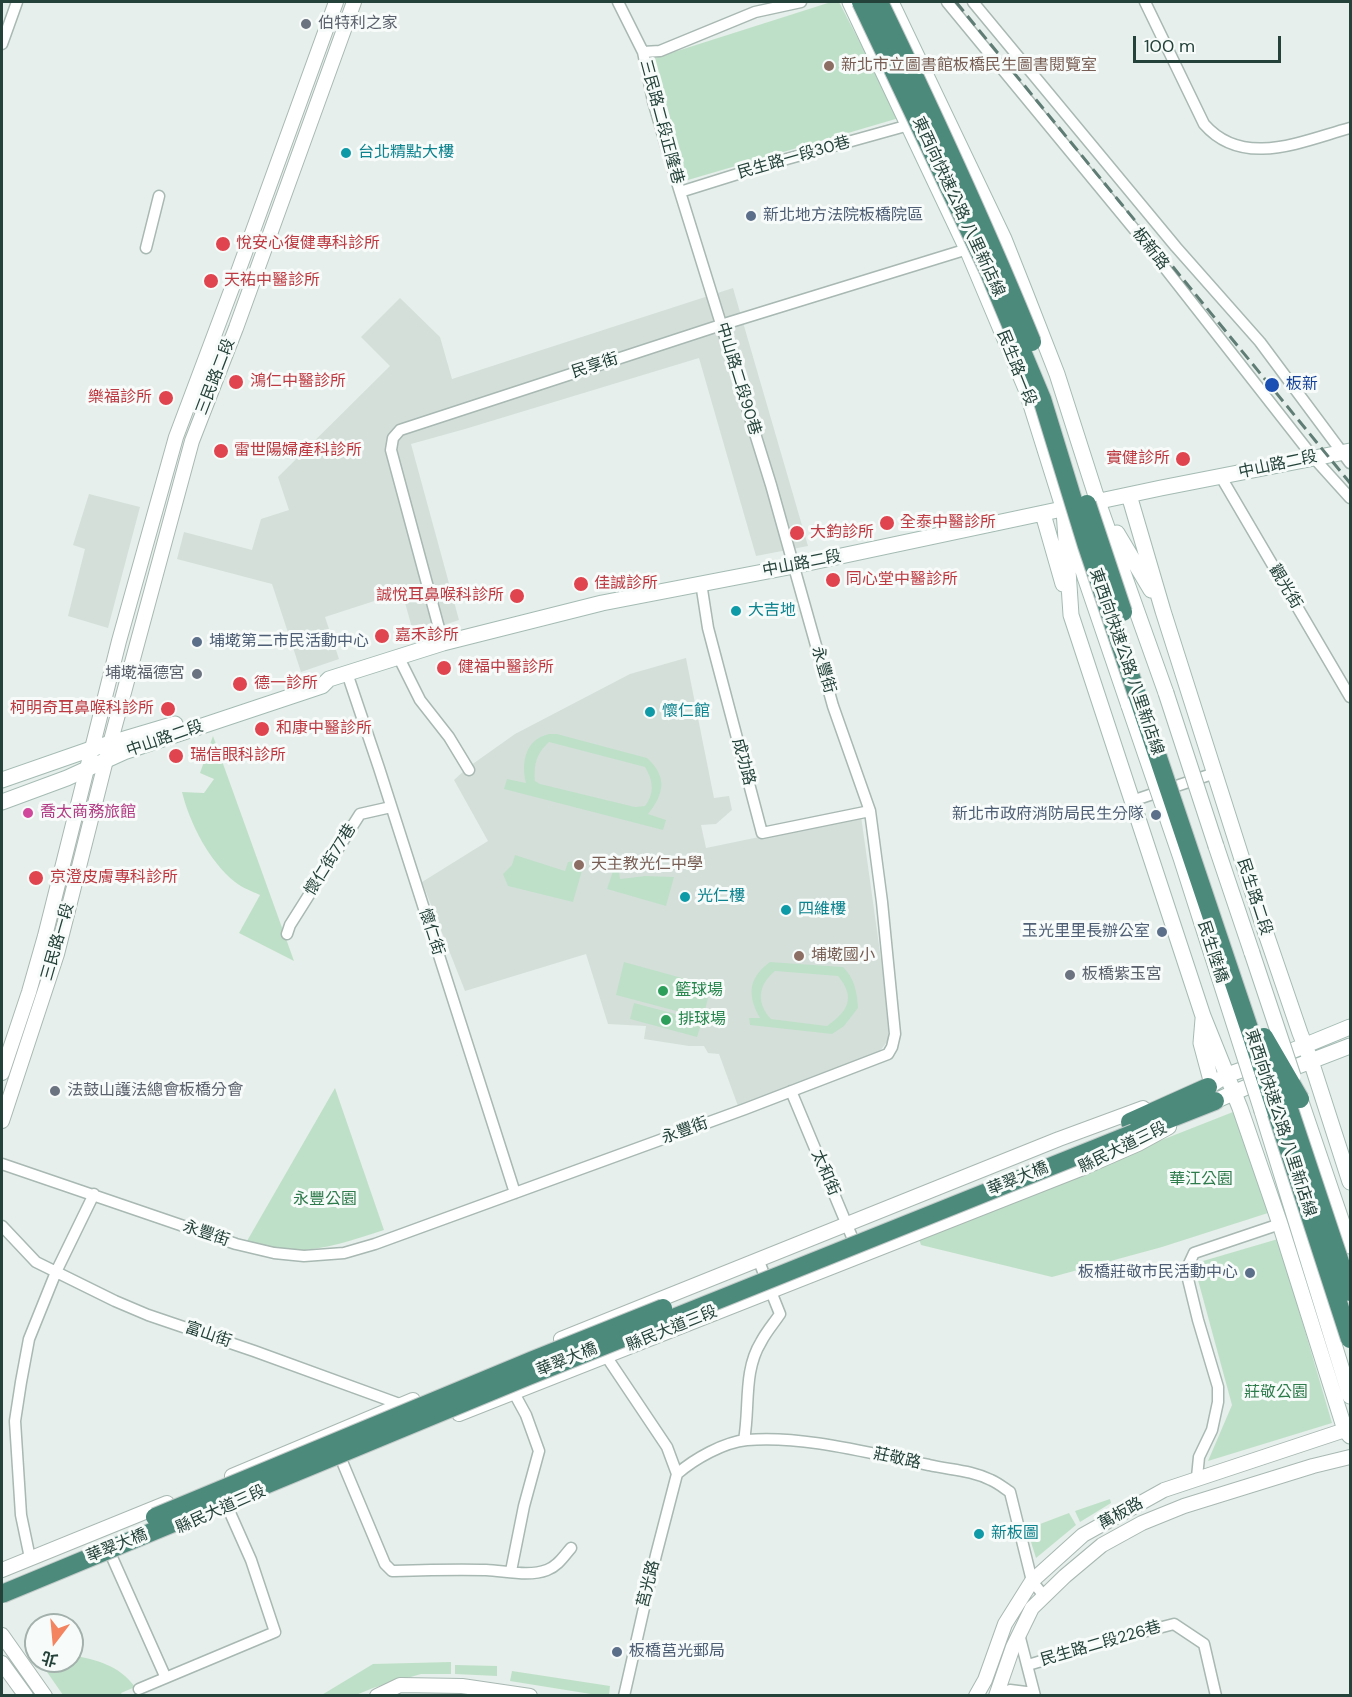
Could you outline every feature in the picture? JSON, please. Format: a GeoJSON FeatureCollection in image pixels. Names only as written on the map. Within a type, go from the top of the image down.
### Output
{"type":"FeatureCollection","features":[{"type":"Feature","properties":{"kind":"highway","name":"東西向快速公路 八里新店線"},"geometry":{"type":"LineString","coordinates":[[861,2],[988,270],[1042,399],[1087,546],[1257,1035],[1350,1292]]}},
{"type":"Feature","properties":{"kind":"highway","name":"東西向快速公路 八里新店線"},"geometry":{"type":"LineString","coordinates":[[879,2],[1001,265],[1051,391],[1257,1035],[1350,1339]]}},
{"type":"Feature","properties":{"kind":"highway"},"geometry":{"type":"LineString","coordinates":[[1257,1035],[1300,1099]]}},
{"type":"Feature","properties":{"kind":"highway"},"geometry":{"type":"LineString","coordinates":[[1257,1035],[1262,1111]]}},
{"type":"Feature","properties":{"kind":"highway"},"geometry":{"type":"LineString","coordinates":[[1132,1127],[1212,1091]]}},
{"type":"Feature","properties":{"kind":"highway","name":"華翠大橋"},"geometry":{"type":"LineString","coordinates":[[2,1582],[522,1364],[1132,1127]]}},
{"type":"Feature","properties":{"kind":"highway","name":"華翠大橋"},"geometry":{"type":"LineString","coordinates":[[2,1594],[1132,1127]]}},
{"type":"Feature","properties":{"kind":"main road","name":"民生路一段"},"geometry":{"type":"LineString","coordinates":[[850,2],[967,249],[1026,389],[1064,510]]}},
{"type":"Feature","properties":{"kind":"main road"},"geometry":{"type":"LineString","coordinates":[[891,2],[1004,239],[1058,374],[1098,502],[1166,693],[1350,1246]]}},
{"type":"Feature","properties":{"kind":"main road","name":"中山路二段"},"geometry":{"type":"LineString","coordinates":[[2,780],[91,749],[320,678],[328,679],[443,643],[602,603],[794,566],[1314,457],[1347,456]]}},
{"type":"Feature","properties":{"kind":"main road","name":"民生路二段"},"geometry":{"type":"LineString","coordinates":[[1129,495],[1163,611],[1266,935],[1311,1061],[1350,1182]]}},
{"type":"Feature","properties":{"kind":"main road","name":"民生路二段"},"geometry":{"type":"LineString","coordinates":[[1098,502],[1163,611]]}},
{"type":"Feature","properties":{"kind":"main road"},"geometry":{"type":"LineString","coordinates":[[1064,510],[1071,615]]}},
{"type":"Feature","properties":{"kind":"main road","name":"民生陸橋"},"geometry":{"type":"LineString","coordinates":[[1064,510],[1084,577],[1185,868],[1350,1396]]}},
{"type":"Feature","properties":{"kind":"main road"},"geometry":{"type":"LineString","coordinates":[[1043,514],[1071,615],[1203,1016],[1234,1093],[1280,1224],[1348,1433]]}},
{"type":"Feature","properties":{"kind":"main road","name":"中山路二段"},"geometry":{"type":"LineString","coordinates":[[2,802],[26,795],[124,752],[322,686],[328,679]]}},
{"type":"Feature","properties":{"kind":"main road"},"geometry":{"type":"LineString","coordinates":[[1203,1016],[1201,1043],[1212,1091]]}},
{"type":"Feature","properties":{"kind":"main road","name":"縣民大道三段"},"geometry":{"type":"LineString","coordinates":[[1212,1091],[1227,1075],[1350,1027]]}},
{"type":"Feature","properties":{"kind":"main road","name":"縣民大道三段"},"geometry":{"type":"LineString","coordinates":[[1212,1091],[1234,1093],[1350,1046]]}},
{"type":"Feature","properties":{"kind":"street"},"geometry":{"type":"LineString","coordinates":[[2,44],[17,2]]}},
{"type":"Feature","properties":{"kind":"street","name":"三民路二段"},"geometry":{"type":"LineString","coordinates":[[91,749],[176,436],[336,2]]}},
{"type":"Feature","properties":{"kind":"street","name":"三民路二段"},"geometry":{"type":"LineString","coordinates":[[106,760],[192,441],[236,328],[354,2]]}},
{"type":"Feature","properties":{"kind":"street","name":"三民路二段正隆巷"},"geometry":{"type":"LineString","coordinates":[[618,2],[643,52],[653,101],[680,192]]}},
{"type":"Feature","properties":{"kind":"street","name":"三民路二段正隆巷"},"geometry":{"type":"LineString","coordinates":[[643,52],[660,51],[755,12],[801,2]]}},
{"type":"Feature","properties":{"kind":"street","name":"板新路"},"geometry":{"type":"LineString","coordinates":[[946,2],[1139,235],[1314,457],[1350,498]]}},
{"type":"Feature","properties":{"kind":"street","name":"板新路"},"geometry":{"type":"LineString","coordinates":[[973,2],[1176,247],[1260,342],[1347,456]]}},
{"type":"Feature","properties":{"kind":"street"},"geometry":{"type":"LineString","coordinates":[[1145,2],[1204,123],[1213,134],[1237,146],[1257,149],[1288,145],[1350,128]]}},
{"type":"Feature","properties":{"kind":"street","name":"民生路一段30巷"},"geometry":{"type":"LineString","coordinates":[[680,192],[776,162],[909,125]]}},
{"type":"Feature","properties":{"kind":"street","name":"中山路二段90巷"},"geometry":{"type":"LineString","coordinates":[[680,192],[794,566]]}},
{"type":"Feature","properties":{"kind":"street"},"geometry":{"type":"LineString","coordinates":[[146,248],[159,196]]}},
{"type":"Feature","properties":{"kind":"street","name":"民享街"},"geometry":{"type":"LineString","coordinates":[[443,643],[391,450],[393,438],[400,430],[721,325],[1004,239]]}},
{"type":"Feature","properties":{"kind":"street","name":"觀光街"},"geometry":{"type":"LineString","coordinates":[[1221,477],[1350,697]]}},
{"type":"Feature","properties":{"kind":"street","name":"永豐街"},"geometry":{"type":"LineString","coordinates":[[2,1164],[236,1244],[274,1253],[304,1256],[344,1253],[515,1193],[888,1054],[895,1034],[870,811],[833,706],[794,566]]}},
{"type":"Feature","properties":{"kind":"street","name":"成功路"},"geometry":{"type":"LineString","coordinates":[[701,583],[708,628],[762,833],[870,811]]}},
{"type":"Feature","properties":{"kind":"street"},"geometry":{"type":"LineString","coordinates":[[398,656],[420,700],[449,737],[469,770]]}},
{"type":"Feature","properties":{"kind":"street","name":"懷仁街"},"geometry":{"type":"LineString","coordinates":[[347,673],[515,1193]]}},
{"type":"Feature","properties":{"kind":"street","name":"三民路一段"},"geometry":{"type":"LineString","coordinates":[[2,1073],[42,947],[91,749]]}},
{"type":"Feature","properties":{"kind":"street","name":"三民路一段"},"geometry":{"type":"LineString","coordinates":[[2,1121],[57,954],[106,760]]}},
{"type":"Feature","properties":{"kind":"street"},"geometry":{"type":"LineString","coordinates":[[1132,801],[1215,773]]}},
{"type":"Feature","properties":{"kind":"street","name":"懷仁街77巷"},"geometry":{"type":"LineString","coordinates":[[287,934],[290,925],[360,814],[391,807]]}},
{"type":"Feature","properties":{"kind":"street","name":"太和街"},"geometry":{"type":"LineString","coordinates":[[791,1091],[860,1255]]}},
{"type":"Feature","properties":{"kind":"street","name":"縣民大道三段"},"geometry":{"type":"LineString","coordinates":[[2,1570],[758,1259],[1069,1135],[1212,1091]]}},
{"type":"Feature","properties":{"kind":"street","name":"縣民大道三段"},"geometry":{"type":"LineString","coordinates":[[2,1601],[169,1533],[227,1506],[423,1427],[1083,1168],[1138,1144],[1212,1091]]}},
{"type":"Feature","properties":{"kind":"street"},"geometry":{"type":"LineString","coordinates":[[29,1591],[37,1582],[37,1574],[30,1558],[21,1515],[15,1421],[29,1339],[56,1272],[94,1194]]}},
{"type":"Feature","properties":{"kind":"street"},"geometry":{"type":"LineString","coordinates":[[1197,1477],[1199,1457],[1212,1430],[1218,1402],[1218,1387],[1188,1279],[1188,1266],[1194,1253],[1280,1224]]}},
{"type":"Feature","properties":{"kind":"street","name":"富山街"},"geometry":{"type":"LineString","coordinates":[[2,1226],[36,1262],[148,1315],[404,1404]]}},
{"type":"Feature","properties":{"kind":"street"},"geometry":{"type":"LineString","coordinates":[[744,1440],[751,1366],[760,1342],[780,1314],[758,1259]]}},
{"type":"Feature","properties":{"kind":"street"},"geometry":{"type":"LineString","coordinates":[[606,1356],[668,1447],[677,1474]]}},
{"type":"Feature","properties":{"kind":"street"},"geometry":{"type":"LineString","coordinates":[[511,1571],[539,1451],[526,1414],[514,1393]]}},
{"type":"Feature","properties":{"kind":"street"},"geometry":{"type":"LineString","coordinates":[[404,1404],[423,1427]]}},
{"type":"Feature","properties":{"kind":"street","name":"萬板路"},"geometry":{"type":"LineString","coordinates":[[976,1695],[985,1680],[1005,1624],[1032,1581],[1083,1535],[1164,1490],[1197,1477],[1348,1433]]}},
{"type":"Feature","properties":{"kind":"street","name":"莊敬路"},"geometry":{"type":"LineString","coordinates":[[677,1474],[702,1456],[744,1440],[782,1440],[854,1449],[968,1472],[993,1480],[1010,1492],[1032,1581],[1044,1596]]}},
{"type":"Feature","properties":{"kind":"street","name":"萬板路"},"geometry":{"type":"LineString","coordinates":[[996,1695],[1019,1634],[1032,1608],[1102,1545],[1142,1523],[1184,1506],[1313,1466],[1350,1457]]}},
{"type":"Feature","properties":{"kind":"street"},"geometry":{"type":"LineString","coordinates":[[341,1460],[385,1564],[392,1571],[450,1569],[511,1571],[527,1574],[549,1570],[571,1548]]}},
{"type":"Feature","properties":{"kind":"street","name":"莒光路"},"geometry":{"type":"LineString","coordinates":[[624,1695],[677,1474]]}},
{"type":"Feature","properties":{"kind":"street"},"geometry":{"type":"LineString","coordinates":[[139,1689],[165,1676],[275,1632],[251,1560],[227,1506],[210,1486]]}},
{"type":"Feature","properties":{"kind":"street"},"geometry":{"type":"LineString","coordinates":[[111,1556],[165,1676]]}},
{"type":"Feature","properties":{"kind":"street","name":"民生路二段226巷"},"geometry":{"type":"LineString","coordinates":[[1028,1665],[1174,1624],[1204,1644],[1216,1695]]}},
{"type":"Feature","properties":{"kind":"street"},"geometry":{"type":"LineString","coordinates":[[996,1695],[1010,1690],[1034,1694],[1019,1634]]}},
{"type":"Feature","properties":{"kind":"street"},"geometry":{"type":"LineString","coordinates":[[2,1635],[45,1695]]}},
{"type":"Feature","properties":{"kind":"street"},"geometry":{"type":"LineString","coordinates":[[2,1663],[26,1695]]}},
{"type":"Feature","properties":{"kind":"street"},"geometry":{"type":"LineString","coordinates":[[377,1695],[400,1685],[462,1686],[530,1695]]}},
{"type":"Feature","properties":{"kind":"street"},"geometry":{"type":"LineString","coordinates":[[395,1695],[423,1686]]}},
{"type":"Feature","properties":{"kind":"shaded area"},"geometry":{"type":"Polygon","coordinates":[[[733,288],[808,546],[756,556],[699,358],[411,444],[459,620],[414,635],[402,592],[325,617],[339,659],[301,672],[272,584],[177,559],[184,532],[252,550],[261,519],[289,510],[278,477],[390,366],[361,337],[400,298],[440,337],[452,379],[733,288]]]}},
{"type":"Feature","properties":{"kind":"shaded area"},"geometry":{"type":"Polygon","coordinates":[[[89,494],[140,507],[108,628],[68,616],[85,549],[73,545],[89,494]]]}},
{"type":"Feature","properties":{"kind":"shaded area","name":"天主教光仁中學"},"geometry":{"type":"Polygon","coordinates":[[[686,658],[714,798],[729,796],[732,810],[716,824],[701,825],[706,848],[861,816],[883,974],[889,1039],[880,1051],[738,1106],[719,1054],[708,1053],[704,1046],[644,1039],[646,1026],[608,1024],[586,954],[465,991],[422,882],[488,841],[454,780],[467,768],[515,734],[630,674],[686,658]]]}},
{"type":"Feature","properties":{"kind":"green space"},"geometry":{"type":"Polygon","coordinates":[[[831,2],[839,2],[899,118],[688,180],[652,59],[831,2]]]}},
{"type":"Feature","properties":{"kind":"green space"},"geometry":{"type":"Polygon","coordinates":[[[557,734],[647,758],[654,765],[661,779],[658,799],[648,814],[666,820],[663,830],[504,789],[507,779],[526,783],[524,768],[527,753],[530,746],[541,737],[557,734]],[[549,742],[537,760],[535,781],[635,807],[645,806],[652,786],[645,767],[549,742]]]}},
{"type":"Feature","properties":{"kind":"green space"},"geometry":{"type":"Polygon","coordinates":[[[213,736],[294,961],[239,933],[260,895],[238,884],[217,864],[195,829],[186,804],[182,792],[204,793],[214,779],[200,773],[213,736]]]}},
{"type":"Feature","properties":{"kind":"green space"},"geometry":{"type":"Polygon","coordinates":[[[515,855],[565,871],[568,862],[585,860],[573,902],[508,886],[503,874],[512,865],[515,855]]]}},
{"type":"Feature","properties":{"kind":"green space"},"geometry":{"type":"Polygon","coordinates":[[[613,871],[619,872],[620,879],[645,876],[674,877],[666,906],[607,889],[613,871]]]}},
{"type":"Feature","properties":{"kind":"green space","name":"籃球場"},"geometry":{"type":"Polygon","coordinates":[[[624,962],[711,986],[703,1018],[616,995],[624,962]]]}},
{"type":"Feature","properties":{"kind":"green space"},"geometry":{"type":"Polygon","coordinates":[[[770,962],[843,967],[855,986],[858,1008],[844,1026],[832,1034],[750,1025],[749,1018],[760,1018],[753,1002],[752,987],[757,974],[770,962]],[[775,971],[762,988],[763,1007],[771,1019],[827,1026],[840,1015],[847,1004],[847,991],[838,976],[775,971]]]}},
{"type":"Feature","properties":{"kind":"green space","name":"排球場"},"geometry":{"type":"Polygon","coordinates":[[[634,1003],[702,1021],[697,1037],[630,1019],[634,1003]]]}},
{"type":"Feature","properties":{"kind":"green space","name":"永豐公園"},"geometry":{"type":"Polygon","coordinates":[[[335,1088],[384,1230],[316,1249],[274,1249],[247,1241],[335,1088]]]}},
{"type":"Feature","properties":{"kind":"green space","name":"華江公園"},"geometry":{"type":"Polygon","coordinates":[[[1233,1112],[1268,1213],[1162,1247],[1052,1277],[921,1245],[918,1236],[1233,1112]]]}},
{"type":"Feature","properties":{"kind":"green space","name":"莊敬公園"},"geometry":{"type":"Polygon","coordinates":[[[1278,1239],[1332,1423],[1208,1461],[1232,1405],[1195,1269],[1203,1261],[1278,1239]]]}},
{"type":"Feature","properties":{"kind":"green space"},"geometry":{"type":"Polygon","coordinates":[[[1110,1499],[1111,1503],[1080,1522],[1075,1511],[1110,1499]]]}},
{"type":"Feature","properties":{"kind":"green space"},"geometry":{"type":"Polygon","coordinates":[[[1069,1513],[1076,1525],[1036,1558],[1027,1529],[1069,1513]]]}},
{"type":"Feature","properties":{"kind":"green space"},"geometry":{"type":"Polygon","coordinates":[[[84,1658],[115,1669],[135,1687],[121,1693],[122,1695],[63,1695],[48,1673],[84,1673],[84,1658]]]}},
{"type":"Feature","properties":{"kind":"green space"},"geometry":{"type":"Polygon","coordinates":[[[451,1662],[451,1674],[421,1674],[356,1695],[320,1696],[373,1664],[451,1662]]]}},
{"type":"Feature","properties":{"kind":"green space"},"geometry":{"type":"Polygon","coordinates":[[[455,1665],[497,1666],[497,1676],[455,1674],[455,1665]]]}},
{"type":"Feature","properties":{"kind":"green space"},"geometry":{"type":"Polygon","coordinates":[[[512,1671],[610,1686],[609,1695],[510,1681],[512,1671]]]}},
{"type":"Feature","properties":{"kind":"railway"},"geometry":{"type":"LineString","coordinates":[[956,2],[1350,483]]}},
{"type":"Feature","properties":{"kind":"place","name":"伯特利之家"},"geometry":{"type":"Point","coordinates":[306,24]}},
{"type":"Feature","properties":{"kind":"place","name":"新北市立圖書館板橋民生圖書閱覽室"},"geometry":{"type":"Point","coordinates":[829,66]}},
{"type":"Feature","properties":{"kind":"place","name":"台北精點大樓"},"geometry":{"type":"Point","coordinates":[346,153]}},
{"type":"Feature","properties":{"kind":"place","name":"新北地方法院板橋院區"},"geometry":{"type":"Point","coordinates":[751,216]}},
{"type":"Feature","properties":{"kind":"place","name":"悅安心復健專科診所"},"geometry":{"type":"Point","coordinates":[223,244]}},
{"type":"Feature","properties":{"kind":"place","name":"天祐中醫診所"},"geometry":{"type":"Point","coordinates":[211,281]}},
{"type":"Feature","properties":{"kind":"place","name":"鴻仁中醫診所"},"geometry":{"type":"Point","coordinates":[236,382]}},
{"type":"Feature","properties":{"kind":"place","name":"板新"},"geometry":{"type":"Point","coordinates":[1272,385]}},
{"type":"Feature","properties":{"kind":"place","name":"樂福診所"},"geometry":{"type":"Point","coordinates":[166,398]}},
{"type":"Feature","properties":{"kind":"place","name":"雷世陽婦產科診所"},"geometry":{"type":"Point","coordinates":[221,451]}},
{"type":"Feature","properties":{"kind":"place","name":"實健診所"},"geometry":{"type":"Point","coordinates":[1183,459]}},
{"type":"Feature","properties":{"kind":"place","name":"全泰中醫診所"},"geometry":{"type":"Point","coordinates":[887,523]}},
{"type":"Feature","properties":{"kind":"place","name":"大鈞診所"},"geometry":{"type":"Point","coordinates":[797,533]}},
{"type":"Feature","properties":{"kind":"place","name":"同心堂中醫診所"},"geometry":{"type":"Point","coordinates":[833,580]}},
{"type":"Feature","properties":{"kind":"place","name":"佳誠診所"},"geometry":{"type":"Point","coordinates":[581,584]}},
{"type":"Feature","properties":{"kind":"place","name":"誠悅耳鼻喉科診所"},"geometry":{"type":"Point","coordinates":[517,596]}},
{"type":"Feature","properties":{"kind":"place","name":"大吉地"},"geometry":{"type":"Point","coordinates":[736,611]}},
{"type":"Feature","properties":{"kind":"place","name":"嘉禾診所"},"geometry":{"type":"Point","coordinates":[382,636]}},
{"type":"Feature","properties":{"kind":"place","name":"埔墘第二市民活動中心"},"geometry":{"type":"Point","coordinates":[197,642]}},
{"type":"Feature","properties":{"kind":"place","name":"健福中醫診所"},"geometry":{"type":"Point","coordinates":[444,668]}},
{"type":"Feature","properties":{"kind":"place","name":"埔墘福德宮"},"geometry":{"type":"Point","coordinates":[197,674]}},
{"type":"Feature","properties":{"kind":"place","name":"德一診所"},"geometry":{"type":"Point","coordinates":[240,684]}},
{"type":"Feature","properties":{"kind":"place","name":"柯明奇耳鼻喉科診所"},"geometry":{"type":"Point","coordinates":[168,709]}},
{"type":"Feature","properties":{"kind":"place","name":"懷仁館"},"geometry":{"type":"Point","coordinates":[650,712]}},
{"type":"Feature","properties":{"kind":"place","name":"和康中醫診所"},"geometry":{"type":"Point","coordinates":[262,729]}},
{"type":"Feature","properties":{"kind":"place","name":"瑞信眼科診所"},"geometry":{"type":"Point","coordinates":[176,756]}},
{"type":"Feature","properties":{"kind":"place","name":"喬太商務旅館"},"geometry":{"type":"Point","coordinates":[28,813]}},
{"type":"Feature","properties":{"kind":"place","name":"新北市政府消防局民生分隊"},"geometry":{"type":"Point","coordinates":[1156,815]}},
{"type":"Feature","properties":{"kind":"place","name":"天主教光仁中學"},"geometry":{"type":"Point","coordinates":[579,865]}},
{"type":"Feature","properties":{"kind":"place","name":"京澄皮膚專科診所"},"geometry":{"type":"Point","coordinates":[36,878]}},
{"type":"Feature","properties":{"kind":"place","name":"光仁樓"},"geometry":{"type":"Point","coordinates":[685,897]}},
{"type":"Feature","properties":{"kind":"place","name":"四維樓"},"geometry":{"type":"Point","coordinates":[786,910]}},
{"type":"Feature","properties":{"kind":"place","name":"玉光里里長辦公室"},"geometry":{"type":"Point","coordinates":[1162,932]}},
{"type":"Feature","properties":{"kind":"place","name":"埔墘國小"},"geometry":{"type":"Point","coordinates":[799,956]}},
{"type":"Feature","properties":{"kind":"place","name":"板橋紫玉宮"},"geometry":{"type":"Point","coordinates":[1070,975]}},
{"type":"Feature","properties":{"kind":"place","name":"籃球場"},"geometry":{"type":"Point","coordinates":[663,991]}},
{"type":"Feature","properties":{"kind":"place","name":"排球場"},"geometry":{"type":"Point","coordinates":[666,1020]}},
{"type":"Feature","properties":{"kind":"place","name":"法鼓山護法總會板橋分會"},"geometry":{"type":"Point","coordinates":[55,1091]}},
{"type":"Feature","properties":{"kind":"place","name":"板橋莊敬市民活動中心"},"geometry":{"type":"Point","coordinates":[1250,1273]}},
{"type":"Feature","properties":{"kind":"place","name":"新板圖"},"geometry":{"type":"Point","coordinates":[979,1534]}},
{"type":"Feature","properties":{"kind":"place","name":"板橋莒光郵局"},"geometry":{"type":"Point","coordinates":[617,1652]}}]}
